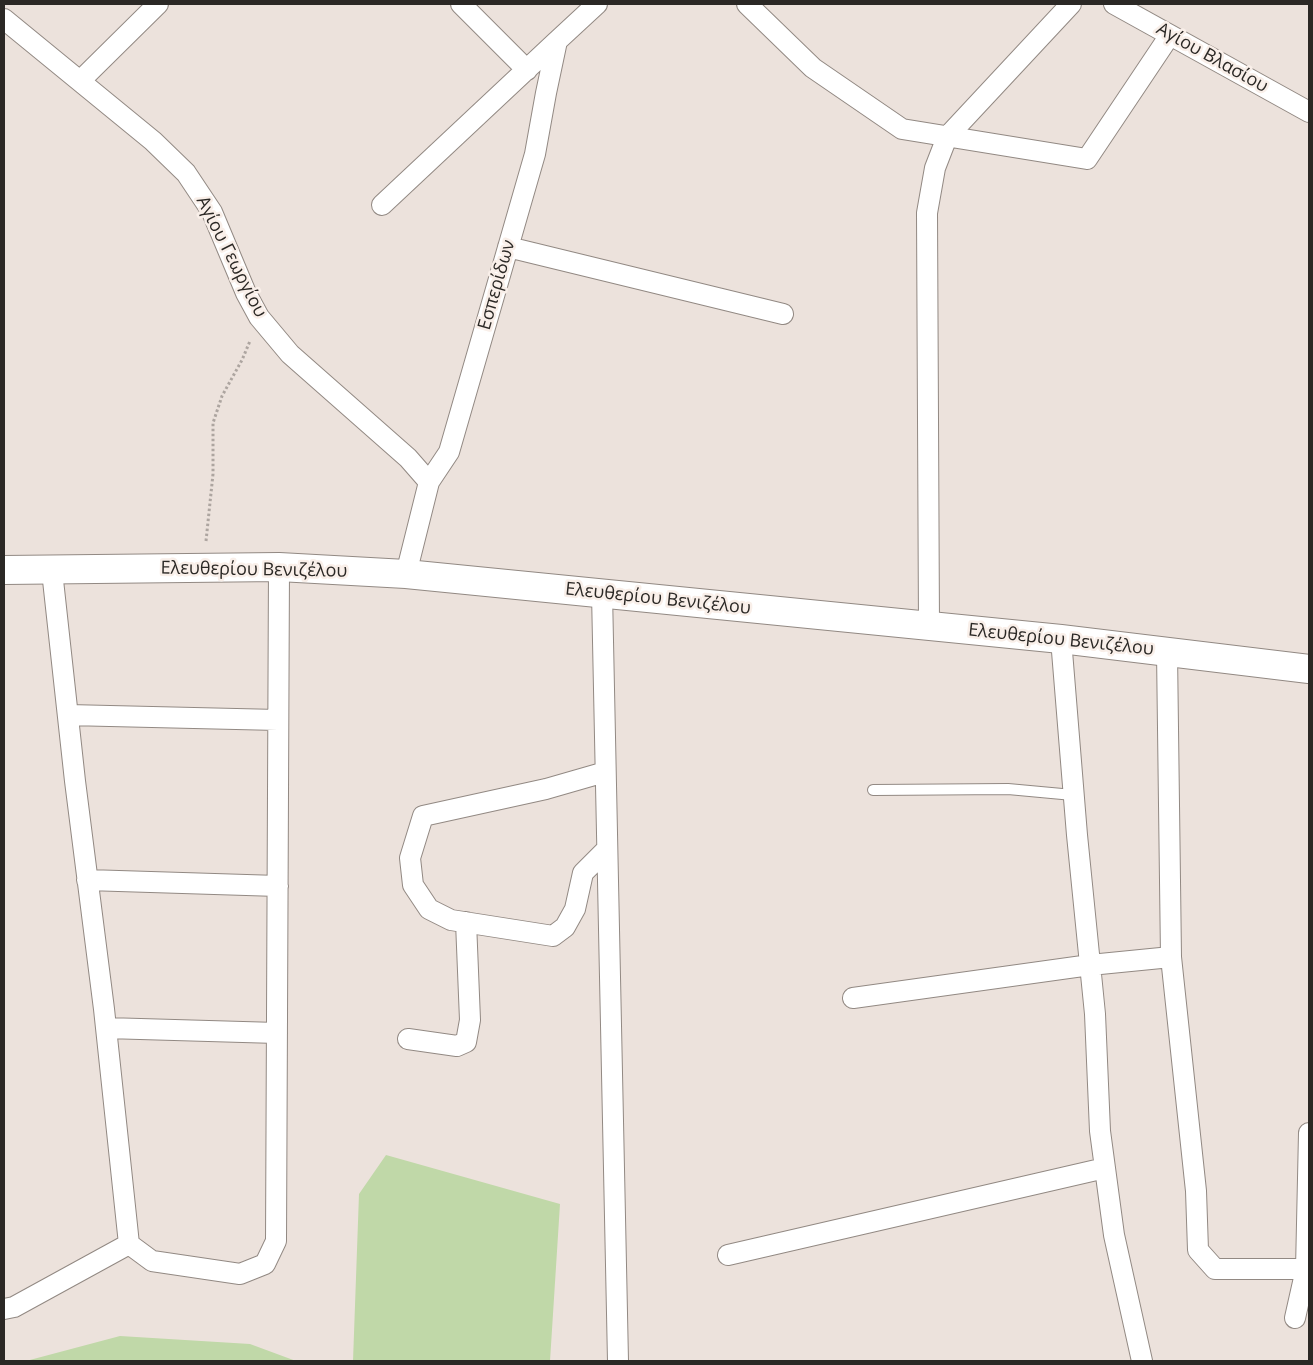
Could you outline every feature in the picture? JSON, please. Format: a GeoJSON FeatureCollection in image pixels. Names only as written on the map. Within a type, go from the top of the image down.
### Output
{"type":"FeatureCollection","features":[{"type":"Feature","properties":{"kind":"street"},"geometry":{"type":"LineString","coordinates":[[80,81],[158,4]]}},
{"type":"Feature","properties":{"kind":"street"},"geometry":{"type":"LineString","coordinates":[[461,4],[527,70]]}},
{"type":"Feature","properties":{"kind":"street"},"geometry":{"type":"LineString","coordinates":[[382,205],[596,4]]}},
{"type":"Feature","properties":{"kind":"street"},"geometry":{"type":"LineString","coordinates":[[747,4],[813,68],[902,129],[1087,159],[1170,34]]}},
{"type":"Feature","properties":{"kind":"street"},"geometry":{"type":"LineString","coordinates":[[929,626],[927,213],[935,168],[947,137],[1071,4]]}},
{"type":"Feature","properties":{"kind":"street","name":"Αγίου Βλασίου"},"geometry":{"type":"LineString","coordinates":[[1114,4],[1309,112]]}},
{"type":"Feature","properties":{"kind":"street","name":"Αγίου Γεωργίου"},"geometry":{"type":"LineString","coordinates":[[4,19],[153,141],[186,173],[212,212],[246,293],[259,317],[290,354],[408,458],[430,482]]}},
{"type":"Feature","properties":{"kind":"street","name":"Εσπερίδων"},"geometry":{"type":"LineString","coordinates":[[406,574],[430,482],[448,452],[535,154],[557,41]]}},
{"type":"Feature","properties":{"kind":"street"},"geometry":{"type":"LineString","coordinates":[[508,247],[783,314]]}},
{"type":"Feature","properties":{"kind":"street"},"geometry":{"type":"LineString","coordinates":[[52,571],[106,1028],[129,1244],[152,1261],[240,1274],[265,1264],[276,1241],[279,567]]}},
{"type":"Feature","properties":{"kind":"street","name":"Ελευθερίου Βενιζέλου"},"geometry":{"type":"LineString","coordinates":[[4,570],[52,571],[279,567],[406,574],[1062,639],[1309,669]]}},
{"type":"Feature","properties":{"kind":"street"},"geometry":{"type":"LineString","coordinates":[[602,593],[618,1361]]}},
{"type":"Feature","properties":{"kind":"street"},"geometry":{"type":"LineString","coordinates":[[1062,639],[1073,795],[1094,1014],[1100,1131],[1114,1235],[1142,1361]]}},
{"type":"Feature","properties":{"kind":"street"},"geometry":{"type":"LineString","coordinates":[[1167,652],[1171,957],[1196,1191],[1198,1250],[1215,1269],[1306,1269]]}},
{"type":"Feature","properties":{"kind":"street"},"geometry":{"type":"LineString","coordinates":[[68,715],[278,720]]}},
{"type":"Feature","properties":{"kind":"street"},"geometry":{"type":"LineString","coordinates":[[606,772],[546,789],[423,816],[410,858],[413,885],[429,908],[451,920],[553,936],[565,927],[574,909],[584,873],[607,849]]}},
{"type":"Feature","properties":{"kind":"street"},"geometry":{"type":"LineString","coordinates":[[88,880],[278,886]]}},
{"type":"Feature","properties":{"kind":"street"},"geometry":{"type":"LineString","coordinates":[[408,1038],[457,1046],[466,1042],[470,1020],[466,922]]}},
{"type":"Feature","properties":{"kind":"street"},"geometry":{"type":"LineString","coordinates":[[853,998],[1090,965],[1171,957]]}},
{"type":"Feature","properties":{"kind":"street"},"geometry":{"type":"LineString","coordinates":[[106,1028],[277,1033]]}},
{"type":"Feature","properties":{"kind":"street"},"geometry":{"type":"LineString","coordinates":[[1295,1318],[1306,1269],[1309,1133]]}},
{"type":"Feature","properties":{"kind":"street"},"geometry":{"type":"LineString","coordinates":[[728,1255],[1105,1168]]}},
{"type":"Feature","properties":{"kind":"street"},"geometry":{"type":"LineString","coordinates":[[4,1309],[14,1307],[129,1244]]}},
{"type":"Feature","properties":{"kind":"lane"},"geometry":{"type":"LineString","coordinates":[[873,790],[1008,789],[1073,795]]}},
{"type":"Feature","properties":{"kind":"path"},"geometry":{"type":"LineString","coordinates":[[204,568],[213,474],[213,422],[222,396],[242,360],[259,317]]}},
{"type":"Feature","properties":{"kind":"green space"},"geometry":{"type":"Polygon","coordinates":[[[386,1155],[560,1204],[550,1361],[353,1361],[359,1194],[386,1155]]]}},
{"type":"Feature","properties":{"kind":"green space"},"geometry":{"type":"Polygon","coordinates":[[[120,1336],[250,1344],[296,1361],[26,1361],[120,1336]]]}}]}
